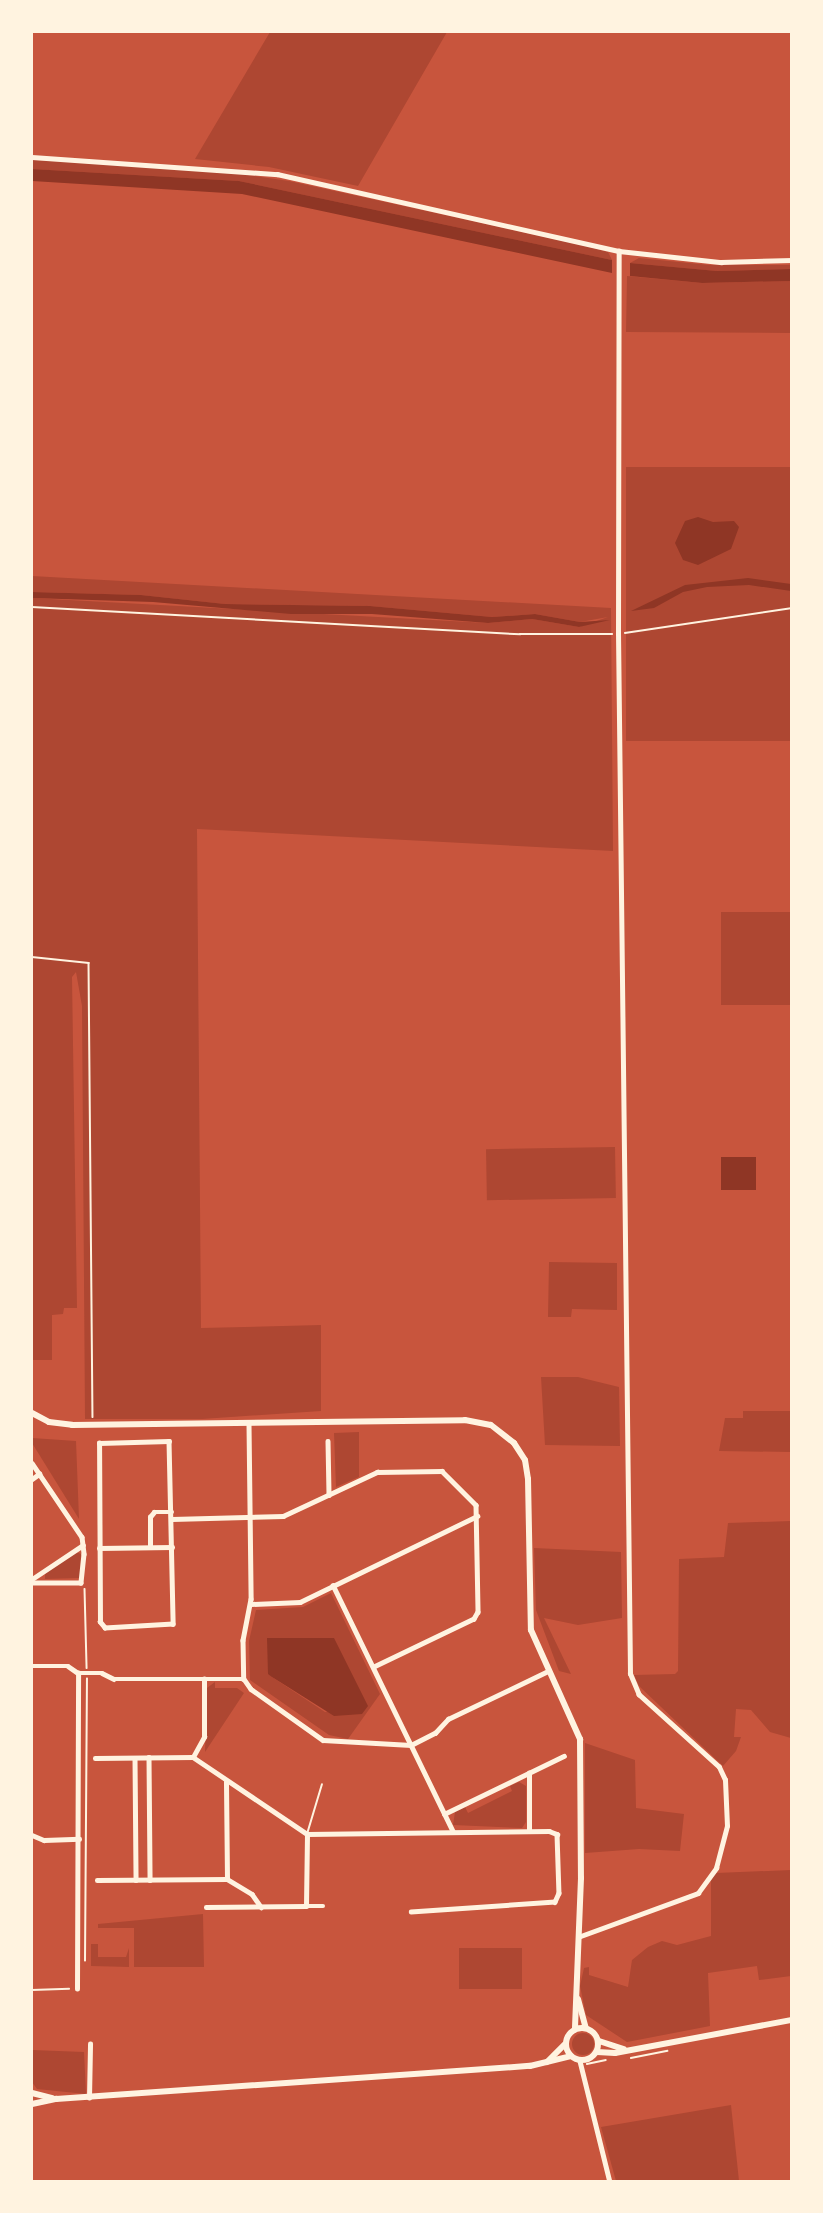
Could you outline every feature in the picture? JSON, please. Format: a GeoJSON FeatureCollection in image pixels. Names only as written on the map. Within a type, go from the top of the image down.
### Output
{"type":"FeatureCollection","features":[{"type":"Feature","properties":{"kind":"street"},"geometry":{"type":"LineString","coordinates":[[32,157],[277,174],[619,251],[721,262],[792,260]]}},
{"type":"Feature","properties":{"kind":"street"},"geometry":{"type":"LineString","coordinates":[[578,1937],[698,1893],[716,1868],[727,1826],[725,1780],[719,1767],[639,1695],[630,1674],[618,634],[619,251]]}},
{"type":"Feature","properties":{"kind":"street"},"geometry":{"type":"LineString","coordinates":[[32,1413],[61,1425],[465,1420],[491,1425],[506,1435],[527,1469],[531,1630],[580,1739],[575,2029],[566,2044],[545,2063]]}},
{"type":"Feature","properties":{"kind":"street"},"geometry":{"type":"LineString","coordinates":[[249,1424],[251,1604],[243,1640],[244,1679],[251,1689],[322,1740],[411,1745],[435,1734],[448,1719],[548,1671]]}},
{"type":"Feature","properties":{"kind":"street"},"geometry":{"type":"LineString","coordinates":[[169,1441],[172,1512],[173,1624],[165,1627],[103,1626],[99,1548],[99,1443],[169,1441]]}},
{"type":"Feature","properties":{"kind":"street"},"geometry":{"type":"LineString","coordinates":[[328,1441],[329,1495]]}},
{"type":"Feature","properties":{"kind":"street"},"geometry":{"type":"LineString","coordinates":[[32,1463],[82,1537],[83,1545],[82,1582],[32,1581]]}},
{"type":"Feature","properties":{"kind":"street"},"geometry":{"type":"LineString","coordinates":[[172,1519],[283,1516],[377,1472],[442,1471],[476,1505],[478,1612],[474,1619],[374,1667]]}},
{"type":"Feature","properties":{"kind":"street"},"geometry":{"type":"LineString","coordinates":[[32,1479],[39,1474]]}},
{"type":"Feature","properties":{"kind":"street"},"geometry":{"type":"LineString","coordinates":[[150,1547],[150,1517],[154,1512],[172,1512]]}},
{"type":"Feature","properties":{"kind":"street"},"geometry":{"type":"LineString","coordinates":[[251,1604],[293,1604],[477,1516]]}},
{"type":"Feature","properties":{"kind":"street"},"geometry":{"type":"LineString","coordinates":[[32,1581],[83,1545]]}},
{"type":"Feature","properties":{"kind":"street"},"geometry":{"type":"LineString","coordinates":[[99,1548],[172,1547]]}},
{"type":"Feature","properties":{"kind":"street"},"geometry":{"type":"LineString","coordinates":[[333,1585],[453,1832]]}},
{"type":"Feature","properties":{"kind":"street"},"geometry":{"type":"LineString","coordinates":[[32,1666],[68,1666],[78,1672],[114,1679],[244,1679]]}},
{"type":"Feature","properties":{"kind":"street"},"geometry":{"type":"LineString","coordinates":[[77,1989],[78,1672]]}},
{"type":"Feature","properties":{"kind":"street"},"geometry":{"type":"LineString","coordinates":[[193,1757],[204,1737],[204,1679]]}},
{"type":"Feature","properties":{"kind":"street"},"geometry":{"type":"LineString","coordinates":[[444,1814],[564,1756]]}},
{"type":"Feature","properties":{"kind":"street"},"geometry":{"type":"LineString","coordinates":[[149,1757],[150,1880]]}},
{"type":"Feature","properties":{"kind":"street"},"geometry":{"type":"LineString","coordinates":[[94,1758],[193,1757],[226,1782],[307,1834],[528,1831],[554,1832],[559,1839],[559,1893],[555,1902],[411,1912]]}},
{"type":"Feature","properties":{"kind":"street"},"geometry":{"type":"LineString","coordinates":[[135,1758],[136,1880]]}},
{"type":"Feature","properties":{"kind":"street"},"geometry":{"type":"LineString","coordinates":[[528,1831],[529,1773]]}},
{"type":"Feature","properties":{"kind":"street"},"geometry":{"type":"LineString","coordinates":[[226,1782],[226,1879]]}},
{"type":"Feature","properties":{"kind":"street"},"geometry":{"type":"LineString","coordinates":[[306,1906],[307,1834]]}},
{"type":"Feature","properties":{"kind":"street"},"geometry":{"type":"LineString","coordinates":[[32,1835],[44,1840],[79,1839]]}},
{"type":"Feature","properties":{"kind":"street"},"geometry":{"type":"LineString","coordinates":[[97,1880],[226,1879],[252,1894],[261,1907]]}},
{"type":"Feature","properties":{"kind":"street"},"geometry":{"type":"LineString","coordinates":[[206,1907],[323,1906]]}},
{"type":"Feature","properties":{"kind":"street"},"geometry":{"type":"LineString","coordinates":[[577,1998],[586,2028],[599,2042],[630,2050]]}},
{"type":"Feature","properties":{"kind":"street"},"geometry":{"type":"LineString","coordinates":[[580,2061],[597,2052],[630,2050],[792,2020]]}},
{"type":"Feature","properties":{"kind":"street"},"geometry":{"type":"LineString","coordinates":[[575,2029],[586,2028]]}},
{"type":"Feature","properties":{"kind":"street"},"geometry":{"type":"LineString","coordinates":[[597,2052],[599,2042]]}},
{"type":"Feature","properties":{"kind":"street"},"geometry":{"type":"LineString","coordinates":[[90,2044],[90,2098]]}},
{"type":"Feature","properties":{"kind":"street"},"geometry":{"type":"LineString","coordinates":[[566,2044],[571,2056],[580,2061],[610,2181]]}},
{"type":"Feature","properties":{"kind":"street"},"geometry":{"type":"LineString","coordinates":[[56,2099],[32,2093],[32,2104],[56,2099],[545,2063],[571,2056]]}},
{"type":"Feature","properties":{"kind":"lane"},"geometry":{"type":"LineString","coordinates":[[307,1834],[322,1784]]}},
{"type":"Feature","properties":{"kind":"path"},"geometry":{"type":"LineString","coordinates":[[32,607],[520,634],[618,634],[792,608]]}},
{"type":"Feature","properties":{"kind":"path"},"geometry":{"type":"LineString","coordinates":[[32,957],[85,961],[89,966],[95,1394],[92,1425]]}},
{"type":"Feature","properties":{"kind":"path"},"geometry":{"type":"LineString","coordinates":[[82,1582],[87,1598],[87,1880],[83,1965]]}},
{"type":"Feature","properties":{"kind":"path"},"geometry":{"type":"LineString","coordinates":[[79,1758],[94,1758]]}},
{"type":"Feature","properties":{"kind":"path"},"geometry":{"type":"LineString","coordinates":[[78,1880],[87,1880]]}},
{"type":"Feature","properties":{"kind":"path"},"geometry":{"type":"LineString","coordinates":[[32,1990],[77,1989]]}},
{"type":"Feature","properties":{"kind":"shaded area"},"geometry":{"type":"Polygon","coordinates":[[[270,32],[447,32],[358,186],[269,167],[195,159],[270,32]]]}},
{"type":"Feature","properties":{"kind":"shaded area"},"geometry":{"type":"Polygon","coordinates":[[[32,160],[220,171],[289,181],[586,246],[608,252],[612,260],[239,181],[32,169],[32,160]]]}},
{"type":"Feature","properties":{"kind":"shaded area"},"geometry":{"type":"Polygon","coordinates":[[[32,169],[239,181],[612,260],[612,273],[242,194],[32,181],[32,169]]]}},
{"type":"Feature","properties":{"kind":"shaded area"},"geometry":{"type":"Polygon","coordinates":[[[639,258],[709,265],[791,265],[792,269],[717,271],[630,263],[639,258]]]}},
{"type":"Feature","properties":{"kind":"shaded area"},"geometry":{"type":"Polygon","coordinates":[[[630,263],[717,271],[791,269],[791,281],[702,283],[630,276],[630,263]]]}},
{"type":"Feature","properties":{"kind":"shaded area"},"geometry":{"type":"Polygon","coordinates":[[[627,276],[702,283],[791,281],[791,333],[626,332],[627,276]]]}},
{"type":"Feature","properties":{"kind":"shaded area"},"geometry":{"type":"Polygon","coordinates":[[[626,467],[791,467],[791,741],[626,741],[626,467]]]}},
{"type":"Feature","properties":{"kind":"shaded area"},"geometry":{"type":"Polygon","coordinates":[[[698,517],[713,522],[734,521],[739,527],[731,549],[698,565],[683,560],[675,543],[685,521],[698,517]]]}},
{"type":"Feature","properties":{"kind":"shaded area"},"geometry":{"type":"Polygon","coordinates":[[[32,576],[611,608],[613,851],[197,829],[201,1328],[321,1325],[321,1411],[202,1419],[85,1419],[82,1006],[76,972],[72,977],[77,1308],[64,1308],[63,1314],[52,1315],[52,1360],[32,1360],[32,598],[488,623],[532,619],[579,627],[608,617],[580,622],[535,614],[492,617],[370,606],[225,604],[141,595],[32,592],[32,576]]]}},
{"type":"Feature","properties":{"kind":"shaded area"},"geometry":{"type":"Polygon","coordinates":[[[748,578],[791,584],[791,591],[749,585],[707,587],[683,592],[654,608],[631,611],[685,585],[748,578]]]}},
{"type":"Feature","properties":{"kind":"shaded area"},"geometry":{"type":"Polygon","coordinates":[[[32,592],[141,595],[225,604],[370,606],[492,617],[535,614],[580,622],[610,620],[579,627],[532,619],[488,623],[372,614],[291,614],[153,602],[32,598],[32,592]]]}},
{"type":"Feature","properties":{"kind":"shaded area"},"geometry":{"type":"Polygon","coordinates":[[[721,912],[791,912],[791,1005],[721,1005],[721,912]]]}},
{"type":"Feature","properties":{"kind":"shaded area"},"geometry":{"type":"Polygon","coordinates":[[[615,1147],[616,1198],[487,1200],[486,1149],[615,1147]]]}},
{"type":"Feature","properties":{"kind":"shaded area"},"geometry":{"type":"Polygon","coordinates":[[[721,1157],[756,1157],[756,1190],[721,1190],[721,1157]]]}},
{"type":"Feature","properties":{"kind":"shaded area"},"geometry":{"type":"Polygon","coordinates":[[[549,1262],[617,1263],[617,1310],[572,1309],[571,1317],[548,1317],[549,1262]]]}},
{"type":"Feature","properties":{"kind":"shaded area"},"geometry":{"type":"Polygon","coordinates":[[[541,1377],[578,1377],[619,1387],[620,1446],[545,1445],[541,1377]]]}},
{"type":"Feature","properties":{"kind":"shaded area"},"geometry":{"type":"Polygon","coordinates":[[[743,1411],[791,1411],[791,1452],[719,1451],[725,1418],[743,1418],[743,1411]]]}},
{"type":"Feature","properties":{"kind":"shaded area"},"geometry":{"type":"Polygon","coordinates":[[[359,1432],[359,1477],[336,1487],[334,1433],[359,1432]]]}},
{"type":"Feature","properties":{"kind":"shaded area"},"geometry":{"type":"Polygon","coordinates":[[[32,1438],[76,1441],[79,1519],[32,1443],[32,1438]]]}},
{"type":"Feature","properties":{"kind":"shaded area"},"geometry":{"type":"Polygon","coordinates":[[[791,1521],[791,1738],[770,1732],[751,1710],[736,1709],[734,1737],[741,1737],[736,1751],[723,1766],[639,1686],[634,1675],[675,1674],[678,1671],[679,1559],[724,1557],[728,1523],[791,1521]]]}},
{"type":"Feature","properties":{"kind":"shaded area"},"geometry":{"type":"Polygon","coordinates":[[[534,1548],[621,1552],[622,1618],[578,1625],[544,1618],[571,1674],[559,1671],[536,1610],[534,1548]]]}},
{"type":"Feature","properties":{"kind":"shaded area"},"geometry":{"type":"Polygon","coordinates":[[[76,1552],[81,1554],[80,1578],[45,1579],[45,1574],[76,1552]]]}},
{"type":"Feature","properties":{"kind":"shaded area"},"geometry":{"type":"Polygon","coordinates":[[[331,1593],[380,1694],[348,1739],[329,1735],[250,1680],[249,1641],[256,1610],[303,1607],[331,1593]],[[272,1677],[325,1712],[368,1706],[272,1677]]]}},
{"type":"Feature","properties":{"kind":"shaded area"},"geometry":{"type":"Polygon","coordinates":[[[267,1638],[334,1638],[368,1706],[362,1714],[334,1716],[272,1677],[268,1674],[267,1638]]]}},
{"type":"Feature","properties":{"kind":"shaded area"},"geometry":{"type":"Polygon","coordinates":[[[215,1682],[215,1688],[237,1688],[244,1693],[205,1752],[207,1688],[215,1682]]]}},
{"type":"Feature","properties":{"kind":"shaded area"},"geometry":{"type":"Polygon","coordinates":[[[585,1743],[635,1760],[636,1808],[684,1814],[680,1851],[639,1849],[585,1853],[585,1743]]]}},
{"type":"Feature","properties":{"kind":"shaded area"},"geometry":{"type":"Polygon","coordinates":[[[519,1782],[526,1786],[526,1822],[522,1828],[453,1825],[455,1812],[465,1807],[468,1813],[512,1791],[510,1786],[519,1782]]]}},
{"type":"Feature","properties":{"kind":"shaded area"},"geometry":{"type":"Polygon","coordinates":[[[791,1870],[791,1976],[759,1980],[757,1966],[708,1973],[710,2026],[627,2042],[586,2015],[580,1986],[584,1968],[589,1967],[589,1975],[628,1987],[632,1960],[648,1947],[662,1941],[677,1945],[711,1936],[711,1880],[716,1873],[791,1870]]]}},
{"type":"Feature","properties":{"kind":"shaded area"},"geometry":{"type":"Polygon","coordinates":[[[203,1914],[204,1967],[134,1967],[134,1928],[98,1928],[98,1924],[203,1914]]]}},
{"type":"Feature","properties":{"kind":"shaded area"},"geometry":{"type":"Polygon","coordinates":[[[91,1944],[98,1944],[98,1957],[126,1957],[129,1948],[129,1967],[91,1966],[91,1944]]]}},
{"type":"Feature","properties":{"kind":"shaded area"},"geometry":{"type":"Polygon","coordinates":[[[459,1948],[522,1948],[522,1989],[459,1989],[459,1948]]]}},
{"type":"Feature","properties":{"kind":"shaded area"},"geometry":{"type":"Polygon","coordinates":[[[583,2033],[591,2036],[594,2044],[591,2052],[583,2055],[575,2052],[572,2044],[575,2036],[583,2033]]]}},
{"type":"Feature","properties":{"kind":"shaded area"},"geometry":{"type":"Polygon","coordinates":[[[32,2050],[84,2052],[86,2094],[37,2089],[32,2082],[32,2050]]]}},
{"type":"Feature","properties":{"kind":"shaded area"},"geometry":{"type":"Polygon","coordinates":[[[731,2105],[739,2181],[616,2181],[601,2127],[731,2105]]]}}]}
